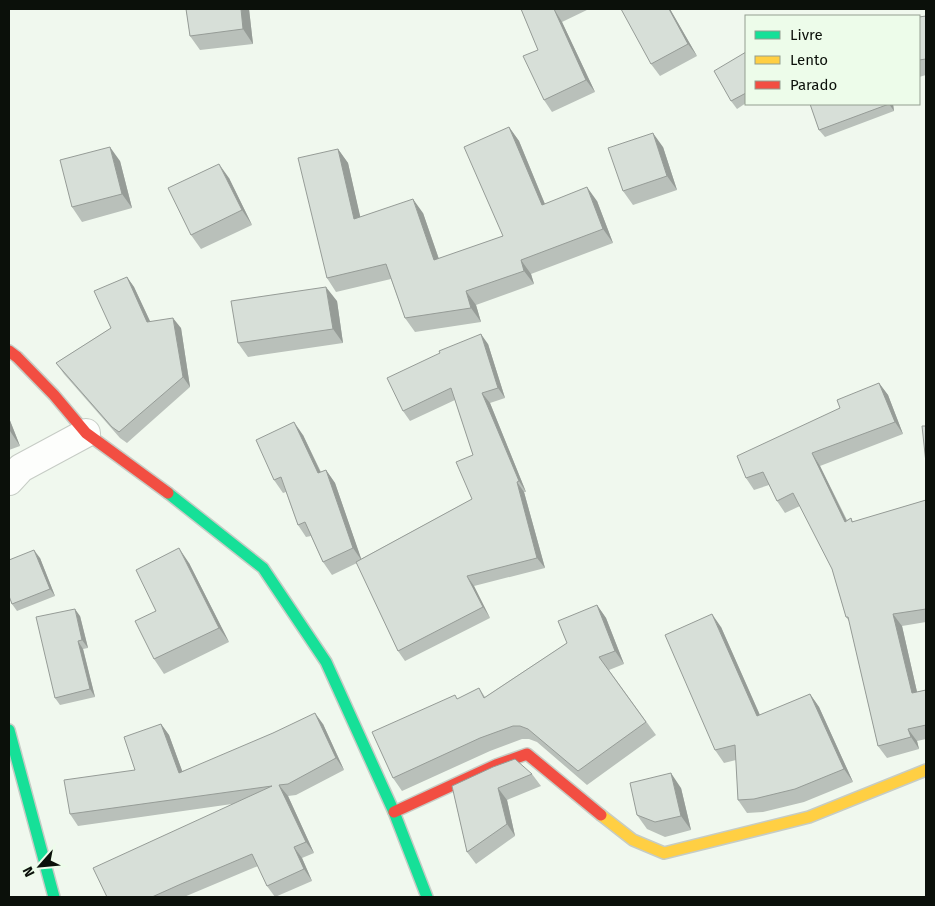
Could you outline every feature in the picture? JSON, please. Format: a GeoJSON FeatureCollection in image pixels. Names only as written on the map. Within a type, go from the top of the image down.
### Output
{"type":"FeatureCollection","features":[{"type":"Feature","properties":{"kind":"street"},"geometry":{"type":"LineString","coordinates":[[9,351],[54,395],[86,433],[146,475],[263,568],[326,662],[394,812],[427,897]]}},
{"type":"Feature","properties":{"kind":"street"},"geometry":{"type":"LineString","coordinates":[[9,481],[21,468],[86,433]]}},
{"type":"Feature","properties":{"kind":"street"},"geometry":{"type":"LineString","coordinates":[[9,730],[54,897]]}},
{"type":"Feature","properties":{"kind":"street"},"geometry":{"type":"LineString","coordinates":[[394,812],[527,754],[582,801],[633,840],[664,853],[809,817],[926,770]]}},
{"type":"Feature","properties":{"kind":"building"},"geometry":{"type":"Polygon","coordinates":[[[186,9],[241,9],[243,29],[190,36],[186,9]]]}},
{"type":"Feature","properties":{"kind":"building"},"geometry":{"type":"Polygon","coordinates":[[[521,9],[554,9],[586,80],[544,100],[523,56],[538,50],[521,9]]]}},
{"type":"Feature","properties":{"kind":"building"},"geometry":{"type":"Polygon","coordinates":[[[621,9],[669,9],[688,44],[651,64],[621,9]]]}},
{"type":"Feature","properties":{"kind":"building"},"geometry":{"type":"Polygon","coordinates":[[[926,16],[926,59],[920,60],[920,17],[926,16]]]}},
{"type":"Feature","properties":{"kind":"building"},"geometry":{"type":"Polygon","coordinates":[[[745,53],[745,94],[731,101],[714,71],[745,53]]]}},
{"type":"Feature","properties":{"kind":"building"},"geometry":{"type":"Polygon","coordinates":[[[810,105],[886,105],[819,130],[810,105]]]}},
{"type":"Feature","properties":{"kind":"building"},"geometry":{"type":"Polygon","coordinates":[[[509,127],[542,205],[587,187],[603,229],[521,260],[524,271],[466,291],[471,308],[405,318],[386,264],[327,278],[298,158],[338,149],[354,219],[413,199],[434,260],[503,236],[464,147],[509,127]]]}},
{"type":"Feature","properties":{"kind":"building"},"geometry":{"type":"Polygon","coordinates":[[[653,133],[667,176],[623,191],[608,148],[653,133]]]}},
{"type":"Feature","properties":{"kind":"building"},"geometry":{"type":"Polygon","coordinates":[[[110,147],[122,194],[72,207],[60,160],[110,147]]]}},
{"type":"Feature","properties":{"kind":"building"},"geometry":{"type":"Polygon","coordinates":[[[219,164],[242,210],[191,235],[168,188],[219,164]]]}},
{"type":"Feature","properties":{"kind":"building"},"geometry":{"type":"Polygon","coordinates":[[[127,277],[147,322],[173,318],[183,377],[119,432],[112,427],[56,363],[111,328],[94,291],[127,277]]]}},
{"type":"Feature","properties":{"kind":"building"},"geometry":{"type":"Polygon","coordinates":[[[326,287],[333,329],[238,343],[231,301],[326,287]]]}},
{"type":"Feature","properties":{"kind":"building"},"geometry":{"type":"Polygon","coordinates":[[[481,334],[498,388],[482,393],[519,481],[517,482],[537,558],[467,576],[483,607],[398,651],[356,562],[472,499],[456,462],[473,455],[451,388],[403,411],[387,378],[440,353],[439,351],[481,334]]]}},
{"type":"Feature","properties":{"kind":"building"},"geometry":{"type":"Polygon","coordinates":[[[879,383],[895,422],[812,453],[845,522],[851,518],[852,522],[926,500],[926,609],[893,614],[912,693],[926,690],[926,725],[908,729],[911,737],[878,746],[848,617],[846,617],[832,569],[793,493],[777,501],[763,472],[746,478],[737,456],[840,408],[837,400],[879,383]]]}},
{"type":"Feature","properties":{"kind":"building"},"geometry":{"type":"Polygon","coordinates":[[[294,422],[318,473],[326,470],[353,548],[323,562],[305,522],[298,525],[281,477],[274,480],[256,440],[294,422]]]}},
{"type":"Feature","properties":{"kind":"building"},"geometry":{"type":"Polygon","coordinates":[[[922,426],[926,426],[926,463],[922,426]]]}},
{"type":"Feature","properties":{"kind":"building"},"geometry":{"type":"Polygon","coordinates":[[[179,548],[219,628],[154,659],[135,621],[156,611],[136,570],[179,548]]]}},
{"type":"Feature","properties":{"kind":"building"},"geometry":{"type":"Polygon","coordinates":[[[34,550],[50,589],[12,604],[9,596],[9,560],[34,550]]]}},
{"type":"Feature","properties":{"kind":"building"},"geometry":{"type":"Polygon","coordinates":[[[597,605],[615,651],[599,657],[646,722],[578,771],[528,729],[513,726],[480,738],[393,778],[372,732],[455,695],[457,699],[479,688],[484,698],[567,643],[558,621],[597,605]]]}},
{"type":"Feature","properties":{"kind":"building"},"geometry":{"type":"Polygon","coordinates":[[[75,609],[82,640],[78,641],[90,689],[55,698],[36,617],[75,609]]]}},
{"type":"Feature","properties":{"kind":"building"},"geometry":{"type":"Polygon","coordinates":[[[712,614],[757,716],[810,694],[844,769],[795,789],[754,799],[738,800],[735,745],[715,750],[665,635],[712,614]]]}},
{"type":"Feature","properties":{"kind":"building"},"geometry":{"type":"Polygon","coordinates":[[[315,713],[336,758],[288,784],[279,785],[306,842],[294,847],[304,869],[267,886],[252,854],[152,897],[107,897],[93,868],[272,786],[70,814],[64,780],[135,770],[124,737],[161,724],[179,773],[315,713]]]}},
{"type":"Feature","properties":{"kind":"building"},"geometry":{"type":"Polygon","coordinates":[[[515,759],[532,774],[498,788],[507,824],[467,852],[452,786],[515,759]]]}},
{"type":"Feature","properties":{"kind":"building"},"geometry":{"type":"Polygon","coordinates":[[[671,773],[681,816],[655,822],[637,815],[630,783],[671,773]]]}},
{"type":"Feature","properties":{"kind":"traffic: fast"},"geometry":{"type":"LineString","coordinates":[[168,493],[263,568],[326,662],[394,812],[427,897]]}},
{"type":"Feature","properties":{"kind":"traffic: fast"},"geometry":{"type":"LineString","coordinates":[[9,730],[54,897]]}},
{"type":"Feature","properties":{"kind":"traffic: slow"},"geometry":{"type":"LineString","coordinates":[[601,815],[633,840],[664,853],[809,817],[926,770]]}},
{"type":"Feature","properties":{"kind":"traffic: jam"},"geometry":{"type":"LineString","coordinates":[[9,351],[54,395],[86,433],[168,493]]}},
{"type":"Feature","properties":{"kind":"traffic: jam"},"geometry":{"type":"LineString","coordinates":[[394,812],[496,765],[527,754],[601,815]]}}]}
